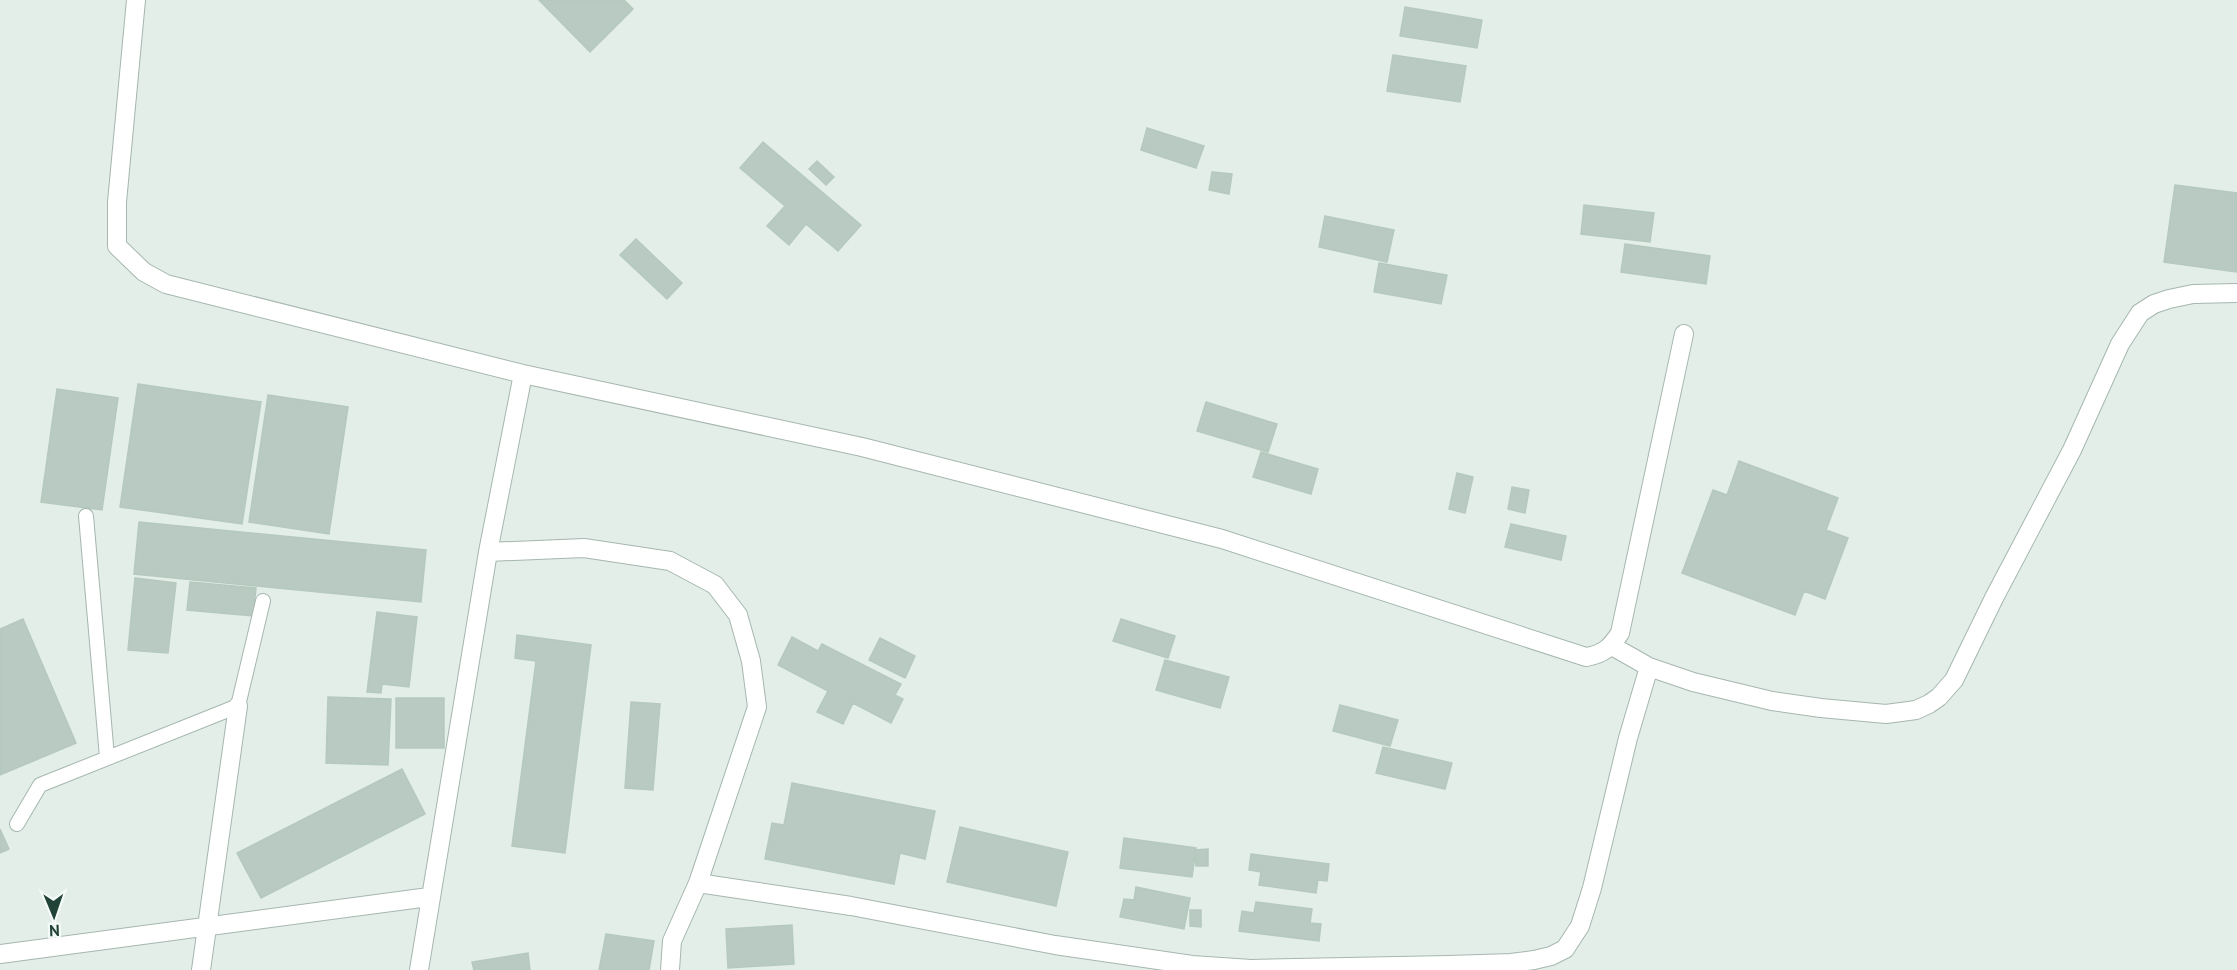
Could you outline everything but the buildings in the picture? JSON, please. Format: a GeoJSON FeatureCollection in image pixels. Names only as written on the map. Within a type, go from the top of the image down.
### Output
{"type":"FeatureCollection","features":[{"type":"Feature","properties":{"kind":"street"},"geometry":{"type":"LineString","coordinates":[[136,0],[117,202],[117,246],[144,272],[166,284],[523,374],[862,447],[1222,539],[1586,657],[1600,655],[1612,646],[1620,633],[1684,334]]}},
{"type":"Feature","properties":{"kind":"street"},"geometry":{"type":"LineString","coordinates":[[1612,646],[1649,667],[1693,682],[1772,701],[1886,714],[1902,714],[1929,704],[1939,698],[1957,674],[2072,450],[2120,344],[2140,313],[2154,304],[2193,294],[2237,293]]}},
{"type":"Feature","properties":{"kind":"street"},"geometry":{"type":"LineString","coordinates":[[419,970],[429,897],[488,552],[523,374]]}},
{"type":"Feature","properties":{"kind":"street"},"geometry":{"type":"LineString","coordinates":[[488,552],[584,548],[670,561],[715,585],[738,615],[751,662],[757,707],[698,883],[672,941],[670,970]]}},
{"type":"Feature","properties":{"kind":"street"},"geometry":{"type":"LineString","coordinates":[[698,883],[851,906],[1055,945],[1192,965],[1283,968],[1470,964],[1534,960],[1551,956],[1565,949],[1580,926],[1592,888],[1628,738],[1649,667]]}},
{"type":"Feature","properties":{"kind":"street"},"geometry":{"type":"LineString","coordinates":[[201,970],[209,928],[238,706]]}},
{"type":"Feature","properties":{"kind":"street"},"geometry":{"type":"LineString","coordinates":[[0,954],[429,897]]}},
{"type":"Feature","properties":{"kind":"lane"},"geometry":{"type":"LineString","coordinates":[[86,516],[107,758]]}},
{"type":"Feature","properties":{"kind":"lane"},"geometry":{"type":"LineString","coordinates":[[17,824],[40,785],[238,706],[263,601]]}}]}
